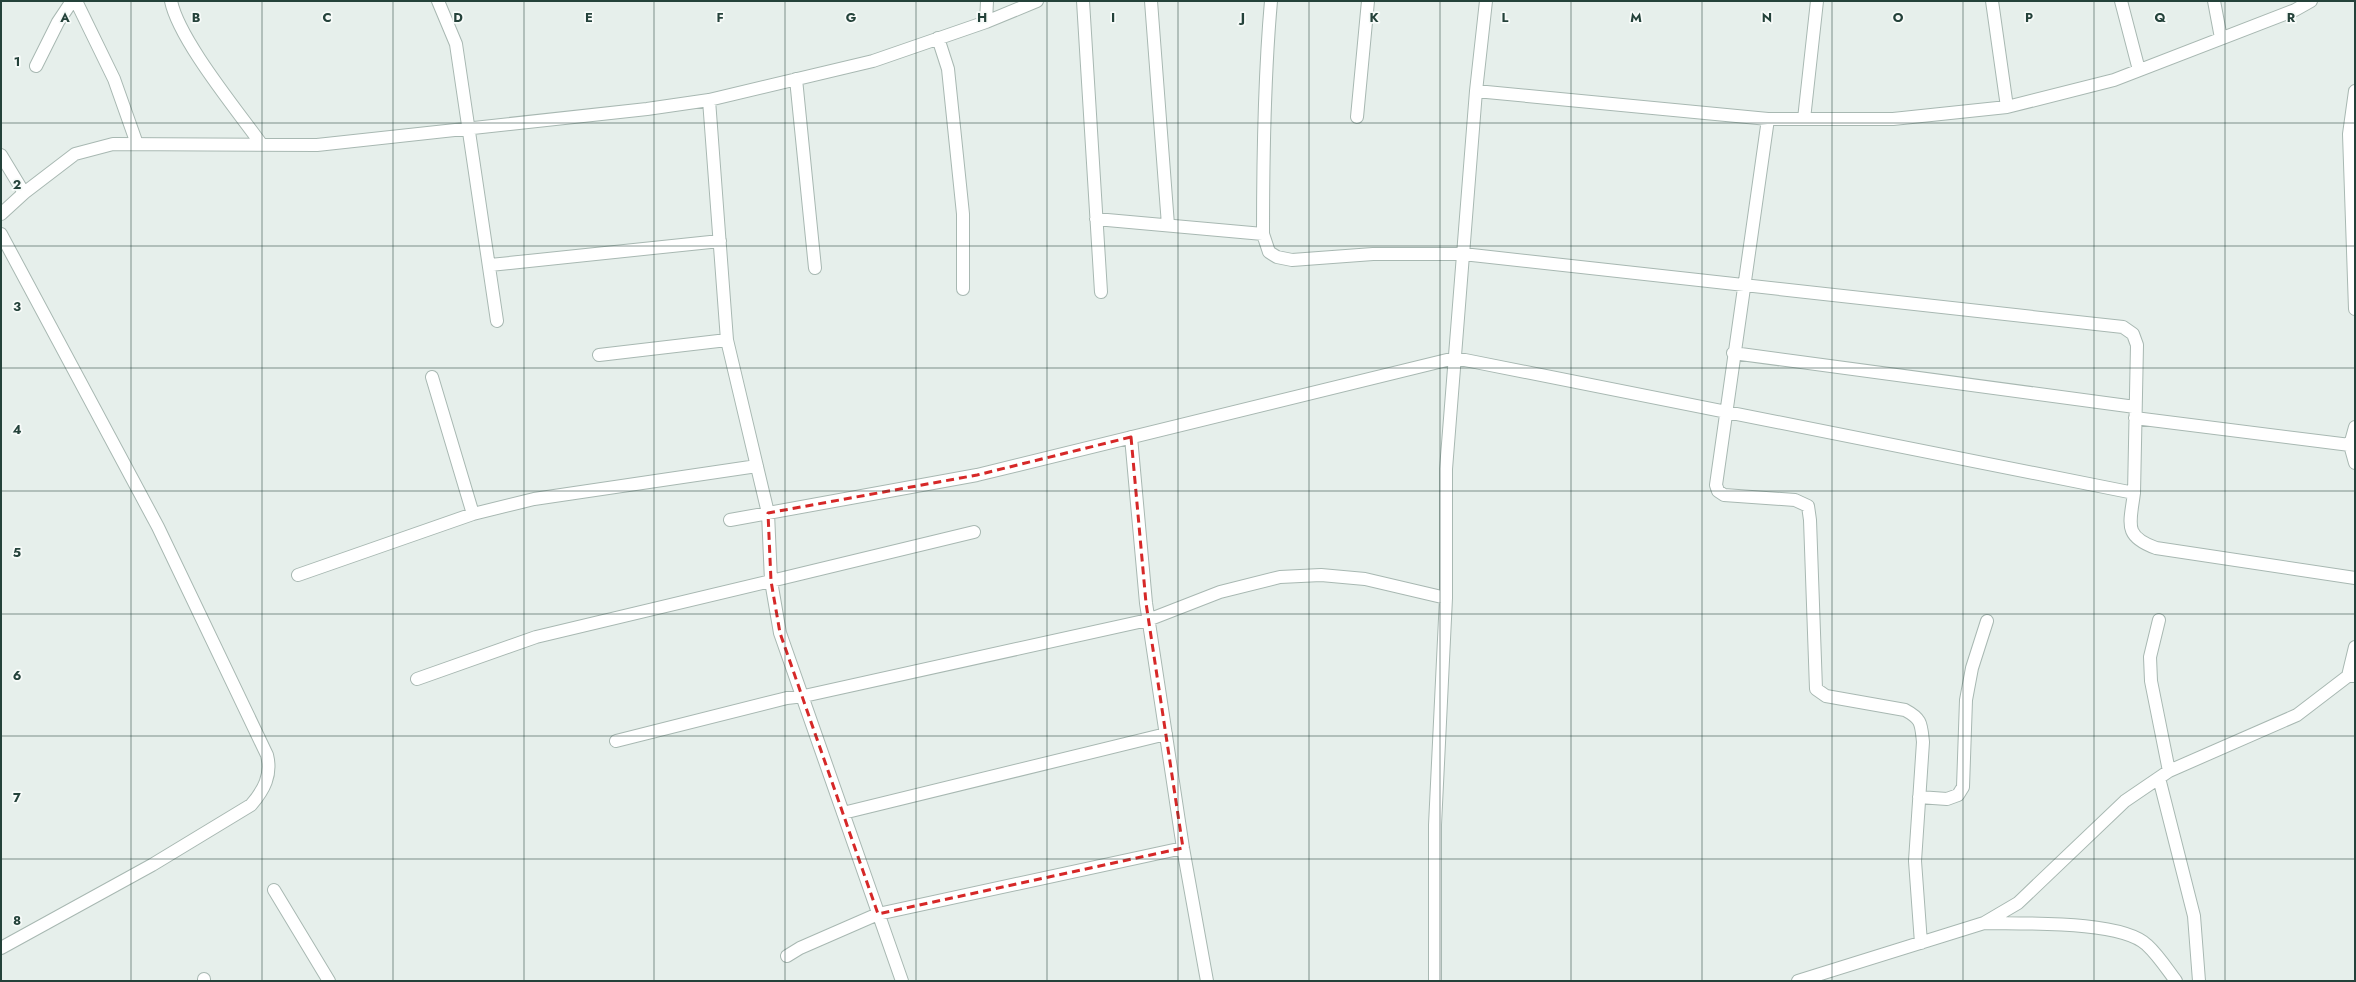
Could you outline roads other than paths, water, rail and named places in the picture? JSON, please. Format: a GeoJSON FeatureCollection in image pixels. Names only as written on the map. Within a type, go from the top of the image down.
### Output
{"type":"FeatureCollection","features":[{"type":"Feature","properties":{"kind":"street"},"geometry":{"type":"LineString","coordinates":[[36,66],[54,29],[72,1]]}},
{"type":"Feature","properties":{"kind":"street"},"geometry":{"type":"LineString","coordinates":[[76,1],[111,72],[137,144]]}},
{"type":"Feature","properties":{"kind":"street"},"geometry":{"type":"LineString","coordinates":[[171,1],[181,27],[201,59],[262,145]]}},
{"type":"Feature","properties":{"kind":"street"},"geometry":{"type":"LineString","coordinates":[[438,1],[456,44],[490,265],[497,321]]}},
{"type":"Feature","properties":{"kind":"street"},"geometry":{"type":"LineString","coordinates":[[986,1],[986,22]]}},
{"type":"Feature","properties":{"kind":"street"},"geometry":{"type":"LineString","coordinates":[[1,214],[24,193],[75,154],[113,144],[317,145],[647,109],[709,100],[873,61],[986,22],[1037,1]]}},
{"type":"Feature","properties":{"kind":"street"},"geometry":{"type":"LineString","coordinates":[[1082,1],[1101,292]]}},
{"type":"Feature","properties":{"kind":"street"},"geometry":{"type":"LineString","coordinates":[[1151,1],[1168,225]]}},
{"type":"Feature","properties":{"kind":"street"},"geometry":{"type":"LineString","coordinates":[[1271,1],[1266,55],[1264,110],[1263,234],[1268,252],[1277,258],[1292,260],[1373,254],[1463,254],[2123,327],[2133,334],[2138,346],[2134,493],[2130,522],[2133,533],[2139,542],[2156,548],[2355,578]]}},
{"type":"Feature","properties":{"kind":"street"},"geometry":{"type":"LineString","coordinates":[[1357,117],[1368,1]]}},
{"type":"Feature","properties":{"kind":"street"},"geometry":{"type":"LineString","coordinates":[[1435,981],[1435,825],[1446,598],[1446,469],[1476,91],[1486,1]]}},
{"type":"Feature","properties":{"kind":"street"},"geometry":{"type":"LineString","coordinates":[[1804,119],[1817,1]]}},
{"type":"Feature","properties":{"kind":"street"},"geometry":{"type":"LineString","coordinates":[[1992,1],[2007,107]]}},
{"type":"Feature","properties":{"kind":"street"},"geometry":{"type":"LineString","coordinates":[[2121,1],[2139,70]]}},
{"type":"Feature","properties":{"kind":"street"},"geometry":{"type":"LineString","coordinates":[[2214,1],[2221,38]]}},
{"type":"Feature","properties":{"kind":"street"},"geometry":{"type":"LineString","coordinates":[[1476,91],[1768,119],[1893,119],[2007,107],[2114,80],[2295,10],[2311,1]]}},
{"type":"Feature","properties":{"kind":"street"},"geometry":{"type":"LineString","coordinates":[[938,38],[948,69],[963,214],[963,290]]}},
{"type":"Feature","properties":{"kind":"street"},"geometry":{"type":"LineString","coordinates":[[796,79],[815,268]]}},
{"type":"Feature","properties":{"kind":"street"},"geometry":{"type":"LineString","coordinates":[[2355,91],[2349,134],[2355,309]]}},
{"type":"Feature","properties":{"kind":"street"},"geometry":{"type":"LineString","coordinates":[[709,100],[727,340],[768,513],[771,581],[780,633],[902,981]]}},
{"type":"Feature","properties":{"kind":"street"},"geometry":{"type":"LineString","coordinates":[[1768,119],[1733,353],[1716,485],[1718,490],[1724,494],[1795,500],[1808,506],[1816,689],[1826,696],[1905,710],[1916,716],[1921,725],[1923,742],[1915,861],[1921,943]]}},
{"type":"Feature","properties":{"kind":"street"},"geometry":{"type":"LineString","coordinates":[[1,155],[24,193]]}},
{"type":"Feature","properties":{"kind":"street"},"geometry":{"type":"LineString","coordinates":[[1096,219],[1263,234]]}},
{"type":"Feature","properties":{"kind":"street"},"geometry":{"type":"LineString","coordinates":[[1,234],[158,527],[267,755],[269,773],[263,790],[251,804],[152,864],[1,948]]}},
{"type":"Feature","properties":{"kind":"street"},"geometry":{"type":"LineString","coordinates":[[490,265],[720,241]]}},
{"type":"Feature","properties":{"kind":"street"},"geometry":{"type":"LineString","coordinates":[[599,355],[727,340]]}},
{"type":"Feature","properties":{"kind":"street"},"geometry":{"type":"LineString","coordinates":[[1733,353],[2350,445]]}},
{"type":"Feature","properties":{"kind":"street"},"geometry":{"type":"LineString","coordinates":[[730,520],[977,475],[1455,358],[2134,493]]}},
{"type":"Feature","properties":{"kind":"street"},"geometry":{"type":"LineString","coordinates":[[432,377],[473,514]]}},
{"type":"Feature","properties":{"kind":"street"},"geometry":{"type":"LineString","coordinates":[[2355,427],[2350,445],[2355,464]]}},
{"type":"Feature","properties":{"kind":"street"},"geometry":{"type":"LineString","coordinates":[[1131,437],[1148,620],[1183,848],[1207,981]]}},
{"type":"Feature","properties":{"kind":"street"},"geometry":{"type":"LineString","coordinates":[[298,575],[473,514],[534,499],[757,466]]}},
{"type":"Feature","properties":{"kind":"street"},"geometry":{"type":"LineString","coordinates":[[417,679],[536,637],[974,532]]}},
{"type":"Feature","properties":{"kind":"street"},"geometry":{"type":"LineString","coordinates":[[616,741],[802,695],[804,696],[1148,620],[1220,592],[1280,577],[1321,575],[1366,578],[1446,598]]}},
{"type":"Feature","properties":{"kind":"street"},"geometry":{"type":"LineString","coordinates":[[2159,620],[2150,657],[2150,681],[2161,740],[2169,771]]}},
{"type":"Feature","properties":{"kind":"street"},"geometry":{"type":"LineString","coordinates":[[1919,796],[1947,799],[1958,795],[1963,787],[1966,700],[1972,668],[1987,621]]}},
{"type":"Feature","properties":{"kind":"street"},"geometry":{"type":"LineString","coordinates":[[1798,981],[1984,923],[2018,903],[2125,801],[2169,771],[2297,715],[2351,676],[2355,647]]}},
{"type":"Feature","properties":{"kind":"street"},"geometry":{"type":"LineString","coordinates":[[843,813],[1166,734]]}},
{"type":"Feature","properties":{"kind":"street"},"geometry":{"type":"LineString","coordinates":[[2159,778],[2194,916],[2199,981]]}},
{"type":"Feature","properties":{"kind":"street"},"geometry":{"type":"LineString","coordinates":[[787,956],[800,948],[878,914],[1183,848]]}},
{"type":"Feature","properties":{"kind":"street"},"geometry":{"type":"LineString","coordinates":[[274,890],[329,981]]}},
{"type":"Feature","properties":{"kind":"street"},"geometry":{"type":"LineString","coordinates":[[1984,923],[2087,927],[2112,930],[2135,936],[2147,944],[2176,981]]}}]}
